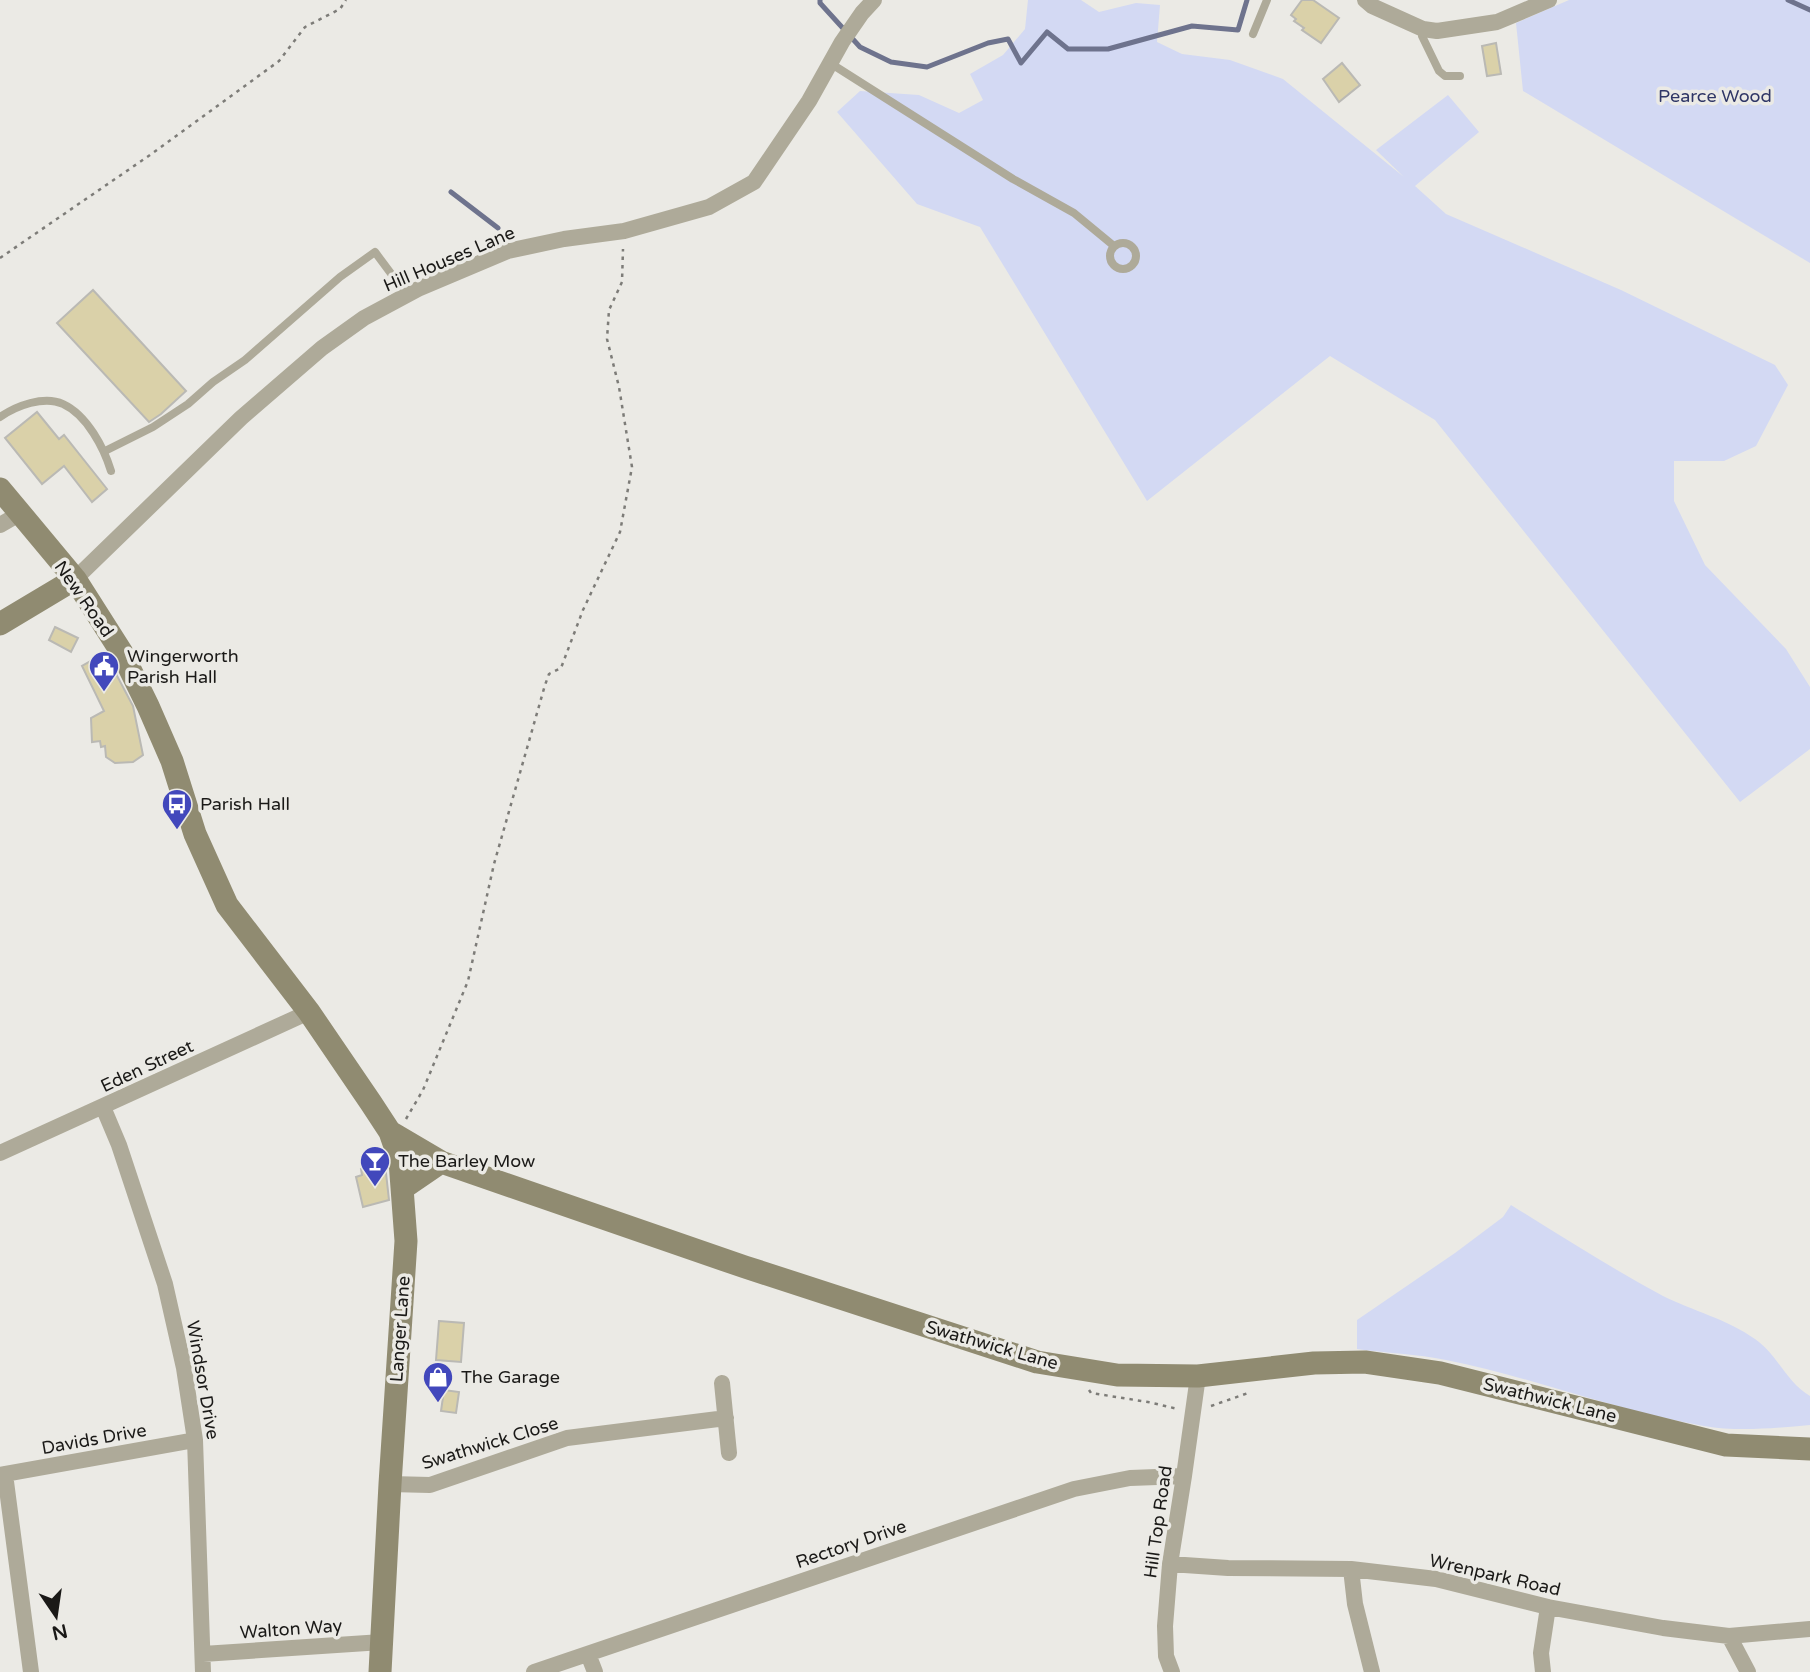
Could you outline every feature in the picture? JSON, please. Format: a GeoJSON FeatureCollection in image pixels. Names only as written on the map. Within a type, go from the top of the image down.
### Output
{"type":"FeatureCollection","features":[{"type":"Feature","properties":{"kind":"street","name":"Hill Houses Lane"},"geometry":{"type":"LineString","coordinates":[[75,579],[251,409],[322,348],[364,318],[407,295],[508,251],[564,239],[624,231],[709,206],[754,182],[809,101],[842,42],[874,0]]}},
{"type":"Feature","properties":{"kind":"street"},"geometry":{"type":"LineString","coordinates":[[1365,0],[1372,6],[1423,29],[1437,31],[1497,22],[1549,0]]}},
{"type":"Feature","properties":{"kind":"street","name":"New Road"},"geometry":{"type":"LineString","coordinates":[[0,489],[10,519],[75,579],[122,653],[172,761],[195,834],[227,905],[309,1012]]}},
{"type":"Feature","properties":{"kind":"street"},"geometry":{"type":"LineString","coordinates":[[0,624],[75,579]]}},
{"type":"Feature","properties":{"kind":"street","name":"Eden Street"},"geometry":{"type":"LineString","coordinates":[[0,1153],[309,1012]]}},
{"type":"Feature","properties":{"kind":"street","name":"Langer Lane"},"geometry":{"type":"LineString","coordinates":[[309,1012],[390,1132],[400,1161],[403,1188],[406,1241],[398,1266],[380,1672]]}},
{"type":"Feature","properties":{"kind":"street","name":"Windsor Drive"},"geometry":{"type":"LineString","coordinates":[[103,1107],[119,1145],[165,1284],[184,1368],[195,1440],[203,1672]]}},
{"type":"Feature","properties":{"kind":"street","name":"Swathwick Lane"},"geometry":{"type":"LineString","coordinates":[[390,1132],[441,1162],[745,1267],[1037,1362],[1117,1375],[1198,1376],[1314,1363],[1365,1362],[1440,1373],[1726,1445],[1808,1454]]}},
{"type":"Feature","properties":{"kind":"street"},"geometry":{"type":"LineString","coordinates":[[403,1188],[441,1162]]}},
{"type":"Feature","properties":{"kind":"street","name":"Hill Top Road"},"geometry":{"type":"LineString","coordinates":[[1172,1672],[1166,1656],[1165,1626],[1170,1564],[1198,1376]]}},
{"type":"Feature","properties":{"kind":"street"},"geometry":{"type":"LineString","coordinates":[[722,1383],[729,1453]]}},
{"type":"Feature","properties":{"kind":"street","name":"Swathwick Close"},"geometry":{"type":"LineString","coordinates":[[390,1484],[430,1485],[567,1438],[726,1418]]}},
{"type":"Feature","properties":{"kind":"street","name":"Davids Drive"},"geometry":{"type":"LineString","coordinates":[[2,1474],[195,1440]]}},
{"type":"Feature","properties":{"kind":"street"},"geometry":{"type":"LineString","coordinates":[[2,1474],[31,1672]]}},
{"type":"Feature","properties":{"kind":"street","name":"Rectory Drive"},"geometry":{"type":"LineString","coordinates":[[534,1672],[1074,1489],[1130,1478],[1184,1476]]}},
{"type":"Feature","properties":{"kind":"street","name":"Wrenpark Road"},"geometry":{"type":"LineString","coordinates":[[1170,1564],[1228,1568],[1351,1569],[1436,1579],[1548,1607],[1663,1628],[1729,1636],[1810,1629]]}},
{"type":"Feature","properties":{"kind":"street"},"geometry":{"type":"LineString","coordinates":[[1351,1569],[1355,1604],[1372,1672]]}},
{"type":"Feature","properties":{"kind":"street"},"geometry":{"type":"LineString","coordinates":[[1544,1672],[1541,1653],[1548,1607]]}},
{"type":"Feature","properties":{"kind":"street"},"geometry":{"type":"LineString","coordinates":[[1729,1636],[1748,1672]]}},
{"type":"Feature","properties":{"kind":"street","name":"Walton Way"},"geometry":{"type":"LineString","coordinates":[[204,1654],[382,1642]]}},
{"type":"Feature","properties":{"kind":"street"},"geometry":{"type":"LineString","coordinates":[[588,1654],[595,1672]]}},
{"type":"Feature","properties":{"kind":"lane"},"geometry":{"type":"LineString","coordinates":[[1253,34],[1267,0]]}},
{"type":"Feature","properties":{"kind":"lane"},"geometry":{"type":"LineString","coordinates":[[1423,29],[1422,36],[1439,71],[1446,76],[1460,76]]}},
{"type":"Feature","properties":{"kind":"lane"},"geometry":{"type":"LineString","coordinates":[[830,63],[1013,179],[1074,213],[1114,246]]}},
{"type":"Feature","properties":{"kind":"lane"},"geometry":{"type":"LineString","coordinates":[[105,451],[153,427],[188,404],[213,382],[245,360],[340,276],[375,252],[407,295]]}},
{"type":"Feature","properties":{"kind":"lane"},"geometry":{"type":"LineString","coordinates":[[0,417],[27,403],[63,404],[93,432],[105,451],[111,471]]}},
{"type":"Feature","properties":{"kind":"path"},"geometry":{"type":"LineString","coordinates":[[0,258],[150,155],[279,61],[304,27],[340,9],[346,0]]}},
{"type":"Feature","properties":{"kind":"path"},"geometry":{"type":"LineString","coordinates":[[390,1132],[407,1118],[423,1090],[468,981],[494,864],[545,685],[549,674],[561,668],[583,610],[620,532],[632,467],[620,387],[607,339],[609,310],[622,282],[624,231]]}},
{"type":"Feature","properties":{"kind":"green space"},"geometry":{"type":"Polygon","coordinates":[[[1028,0],[1081,0],[1099,12],[1136,3],[1160,5],[1157,42],[1182,54],[1230,60],[1283,79],[1404,177],[1376,150],[1448,95],[1479,132],[1415,186],[1446,214],[1621,290],[1775,365],[1788,385],[1756,446],[1724,461],[1674,461],[1674,501],[1705,565],[1786,649],[1810,687],[1810,749],[1740,802],[1435,420],[1330,356],[1147,501],[980,227],[917,204],[837,112],[860,91],[919,95],[959,113],[983,100],[970,74],[1003,55],[1025,29],[1028,0]]]}},
{"type":"Feature","properties":{"kind":"green space","name":"Pearce Wood"},"geometry":{"type":"Polygon","coordinates":[[[1569,0],[1810,0],[1810,263],[1523,91],[1516,23],[1569,0]]]}},
{"type":"Feature","properties":{"kind":"green space"},"geometry":{"type":"Polygon","coordinates":[[[1511,1205],[1663,1296],[1755,1339],[1770,1352],[1795,1384],[1810,1396],[1810,1425],[1744,1429],[1704,1426],[1639,1412],[1478,1367],[1424,1356],[1357,1349],[1357,1320],[1455,1253],[1503,1217],[1511,1205]]]}},
{"type":"Feature","properties":{"kind":"building"},"geometry":{"type":"Polygon","coordinates":[[[1302,0],[1313,0],[1339,18],[1321,43],[1302,30],[1304,28],[1294,21],[1296,19],[1291,15],[1302,0]]]}},
{"type":"Feature","properties":{"kind":"building"},"geometry":{"type":"Polygon","coordinates":[[[1496,43],[1501,74],[1487,76],[1482,46],[1496,43]]]}},
{"type":"Feature","properties":{"kind":"building"},"geometry":{"type":"Polygon","coordinates":[[[1342,63],[1360,85],[1339,102],[1323,79],[1342,63]]]}},
{"type":"Feature","properties":{"kind":"building"},"geometry":{"type":"Polygon","coordinates":[[[93,290],[186,391],[149,422],[57,323],[93,290]]]}},
{"type":"Feature","properties":{"kind":"building"},"geometry":{"type":"Polygon","coordinates":[[[37,412],[59,439],[64,435],[107,489],[92,502],[64,466],[42,484],[5,438],[37,412]]]}},
{"type":"Feature","properties":{"kind":"building"},"geometry":{"type":"Polygon","coordinates":[[[55,627],[78,638],[71,652],[49,640],[55,627]]]}},
{"type":"Feature","properties":{"kind":"building"},"geometry":{"type":"Polygon","coordinates":[[[105,653],[133,706],[143,755],[133,762],[115,763],[106,757],[105,746],[101,747],[100,741],[92,742],[91,718],[104,711],[82,666],[105,653]]]}},
{"type":"Feature","properties":{"kind":"building","name":"The Barley Mow"},"geometry":{"type":"Polygon","coordinates":[[[385,1164],[389,1200],[363,1207],[356,1177],[362,1175],[361,1169],[385,1164]]]}},
{"type":"Feature","properties":{"kind":"building"},"geometry":{"type":"Polygon","coordinates":[[[439,1321],[464,1323],[461,1362],[436,1360],[439,1321]]]}},
{"type":"Feature","properties":{"kind":"building"},"geometry":{"type":"Polygon","coordinates":[[[444,1390],[459,1392],[456,1413],[441,1411],[444,1390]]]}},
{"type":"Feature","properties":{"kind":"waterway"},"geometry":{"type":"LineString","coordinates":[[820,0],[860,47],[891,62],[927,67],[988,43],[1008,39],[1021,63],[1047,32],[1068,49],[1108,49],[1192,26],[1238,30],[1247,0]]}},
{"type":"Feature","properties":{"kind":"waterway"},"geometry":{"type":"LineString","coordinates":[[1788,0],[1810,10]]}},
{"type":"Feature","properties":{"kind":"waterway"},"geometry":{"type":"LineString","coordinates":[[451,192],[498,228]]}},
{"type":"Feature","properties":{"kind":"place","name":"Wingerworth Parish Hall"},"geometry":{"type":"Point","coordinates":[104,693]}},
{"type":"Feature","properties":{"kind":"place","name":"Parish Hall"},"geometry":{"type":"Point","coordinates":[177,831]}},
{"type":"Feature","properties":{"kind":"place","name":"The Barley Mow"},"geometry":{"type":"Point","coordinates":[375,1188]}},
{"type":"Feature","properties":{"kind":"place","name":"The Garage"},"geometry":{"type":"Point","coordinates":[438,1404]}}]}
